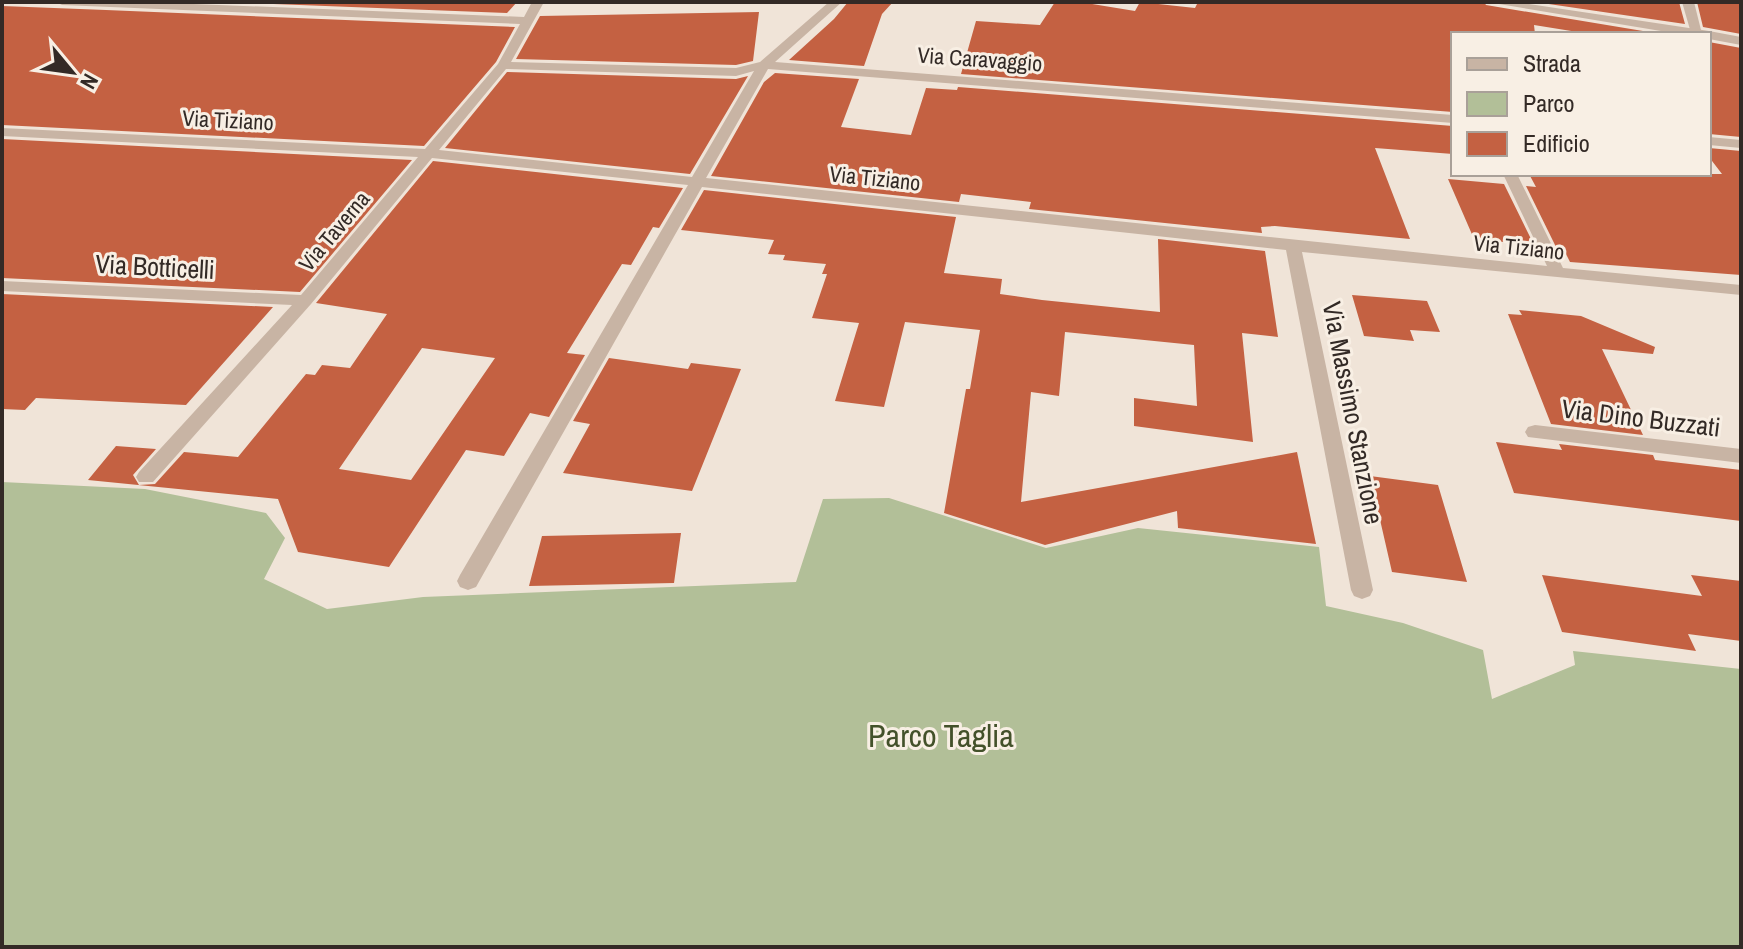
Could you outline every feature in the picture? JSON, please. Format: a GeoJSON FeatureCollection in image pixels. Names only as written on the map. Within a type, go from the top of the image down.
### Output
{"type":"FeatureCollection","features":[{"type":"Feature","properties":{"kind":"street"},"geometry":{"type":"LineString","coordinates":[[62,2],[530,21]]}},
{"type":"Feature","properties":{"kind":"street","name":"Via Taverna"},"geometry":{"type":"LineString","coordinates":[[146,477],[305,300],[503,65],[538,2]]}},
{"type":"Feature","properties":{"kind":"street"},"geometry":{"type":"LineString","coordinates":[[468,581],[764,65],[836,2]]}},
{"type":"Feature","properties":{"kind":"street"},"geometry":{"type":"LineString","coordinates":[[1493,2],[1687,32]]}},
{"type":"Feature","properties":{"kind":"street"},"geometry":{"type":"LineString","coordinates":[[1688,2],[1699,32]]}},
{"type":"Feature","properties":{"kind":"street"},"geometry":{"type":"LineString","coordinates":[[1711,35],[1741,41]]}},
{"type":"Feature","properties":{"kind":"street","name":"Via Caravaggio"},"geometry":{"type":"LineString","coordinates":[[503,65],[736,72],[764,65],[1451,119]]}},
{"type":"Feature","properties":{"kind":"street","name":"Via Tiziano"},"geometry":{"type":"LineString","coordinates":[[2,132],[429,153],[1293,246],[1741,290]]}},
{"type":"Feature","properties":{"kind":"street"},"geometry":{"type":"LineString","coordinates":[[1711,141],[1741,144]]}},
{"type":"Feature","properties":{"kind":"street"},"geometry":{"type":"LineString","coordinates":[[1511,176],[1558,273]]}},
{"type":"Feature","properties":{"kind":"street","name":"Via Massimo Stanzione"},"geometry":{"type":"LineString","coordinates":[[1293,246],[1362,590]]}},
{"type":"Feature","properties":{"kind":"street","name":"Via Botticelli"},"geometry":{"type":"LineString","coordinates":[[2,286],[305,300]]}},
{"type":"Feature","properties":{"kind":"street","name":"Via Dino Buzzati"},"geometry":{"type":"LineString","coordinates":[[1535,432],[1741,456]]}},
{"type":"Feature","properties":{"kind":"green space","name":"Parco Taglia"},"geometry":{"type":"Polygon","coordinates":[[[2,482],[145,489],[266,513],[285,538],[264,579],[327,609],[423,597],[796,582],[823,499],[889,498],[1046,548],[1138,528],[1319,547],[1326,606],[1403,623],[1483,650],[1492,699],[1575,665],[1573,651],[1741,669],[1741,947],[2,947],[2,482]]]}},
{"type":"Feature","properties":{"kind":"building"},"geometry":{"type":"Polygon","coordinates":[[[220,2],[517,2],[507,13],[220,2]]]}},
{"type":"Feature","properties":{"kind":"building"},"geometry":{"type":"Polygon","coordinates":[[[848,2],[893,2],[882,14],[864,66],[789,60],[834,19],[848,2]]]}},
{"type":"Feature","properties":{"kind":"building"},"geometry":{"type":"Polygon","coordinates":[[[1055,2],[1080,2],[1135,11],[1140,2],[1195,8],[1198,2],[1484,2],[1486,5],[1649,32],[1578,32],[1534,25],[1535,32],[1451,32],[1451,112],[961,74],[976,21],[1040,25],[1055,2]]]}},
{"type":"Feature","properties":{"kind":"building"},"geometry":{"type":"Polygon","coordinates":[[[1535,2],[1679,2],[1685,24],[1535,2]]]}},
{"type":"Feature","properties":{"kind":"building"},"geometry":{"type":"Polygon","coordinates":[[[1697,2],[1741,2],[1741,34],[1703,27],[1697,2]]]}},
{"type":"Feature","properties":{"kind":"building"},"geometry":{"type":"Polygon","coordinates":[[[2,6],[515,27],[496,62],[424,146],[2,125],[2,6]]]}},
{"type":"Feature","properties":{"kind":"building"},"geometry":{"type":"Polygon","coordinates":[[[759,12],[753,61],[736,65],[516,59],[540,16],[759,12]]]}},
{"type":"Feature","properties":{"kind":"building"},"geometry":{"type":"Polygon","coordinates":[[[1711,42],[1741,48],[1741,137],[1711,134],[1711,42]]]}},
{"type":"Feature","properties":{"kind":"building"},"geometry":{"type":"Polygon","coordinates":[[[507,72],[736,79],[748,76],[690,174],[445,148],[507,72]]]}},
{"type":"Feature","properties":{"kind":"building"},"geometry":{"type":"Polygon","coordinates":[[[775,73],[859,79],[841,127],[911,135],[926,88],[957,90],[958,87],[1451,126],[1451,154],[1375,148],[1410,239],[1275,226],[1261,227],[1262,233],[1029,209],[1031,202],[961,194],[959,202],[711,176],[764,82],[775,73]]]}},
{"type":"Feature","properties":{"kind":"building"},"geometry":{"type":"Polygon","coordinates":[[[2,139],[412,160],[300,292],[2,278],[2,139]]]}},
{"type":"Feature","properties":{"kind":"building"},"geometry":{"type":"Polygon","coordinates":[[[1711,148],[1741,151],[1741,275],[1570,262],[1563,248],[1556,247],[1526,186],[1536,187],[1530,176],[1722,174],[1711,160],[1711,148]]]}},
{"type":"Feature","properties":{"kind":"building"},"geometry":{"type":"Polygon","coordinates":[[[433,161],[683,188],[659,228],[653,227],[631,265],[622,264],[567,353],[585,355],[549,417],[530,413],[504,456],[466,450],[389,567],[298,552],[278,499],[88,480],[116,446],[156,449],[133,475],[139,485],[155,484],[184,452],[238,457],[306,374],[315,375],[322,365],[350,368],[387,314],[316,303],[433,161]],[[422,348],[339,469],[411,480],[495,358],[422,348]]]}},
{"type":"Feature","properties":{"kind":"building"},"geometry":{"type":"Polygon","coordinates":[[[1448,179],[1504,184],[1534,245],[1474,239],[1448,179]]]}},
{"type":"Feature","properties":{"kind":"building"},"geometry":{"type":"Polygon","coordinates":[[[704,190],[956,217],[944,273],[1002,279],[1000,294],[1042,300],[1160,312],[1158,239],[1265,251],[1278,337],[1242,333],[1253,442],[1134,426],[1134,398],[1197,406],[1194,345],[1065,332],[1059,396],[1031,392],[1021,502],[1297,452],[1316,544],[1178,528],[1177,511],[1045,545],[944,513],[980,330],[905,322],[884,407],[835,401],[859,323],[812,318],[827,274],[822,274],[826,264],[783,260],[785,255],[768,254],[774,240],[681,230],[704,190]]]}},
{"type":"Feature","properties":{"kind":"building"},"geometry":{"type":"Polygon","coordinates":[[[2,294],[273,307],[186,405],[36,398],[25,410],[2,409],[2,294]]]}},
{"type":"Feature","properties":{"kind":"building"},"geometry":{"type":"Polygon","coordinates":[[[1352,295],[1427,301],[1440,332],[1410,330],[1414,341],[1364,336],[1352,295]]]}},
{"type":"Feature","properties":{"kind":"building"},"geometry":{"type":"Polygon","coordinates":[[[1519,310],[1581,316],[1655,347],[1653,354],[1602,349],[1643,435],[1551,424],[1508,314],[1522,315],[1519,310]]]}},
{"type":"Feature","properties":{"kind":"building"},"geometry":{"type":"Polygon","coordinates":[[[609,358],[688,369],[691,363],[741,369],[692,491],[563,473],[590,424],[573,421],[609,358]]]}},
{"type":"Feature","properties":{"kind":"building"},"geometry":{"type":"Polygon","coordinates":[[[1496,442],[1562,450],[1559,444],[1653,455],[1655,460],[1741,470],[1741,521],[1514,493],[1496,442]]]}},
{"type":"Feature","properties":{"kind":"building"},"geometry":{"type":"Polygon","coordinates":[[[1370,476],[1438,485],[1467,582],[1392,572],[1370,476]]]}},
{"type":"Feature","properties":{"kind":"building"},"geometry":{"type":"Polygon","coordinates":[[[681,533],[674,583],[529,586],[542,536],[681,533]]]}},
{"type":"Feature","properties":{"kind":"building"},"geometry":{"type":"Polygon","coordinates":[[[1542,575],[1702,596],[1691,575],[1741,581],[1741,641],[1688,634],[1696,651],[1562,632],[1542,575]]]}}]}
